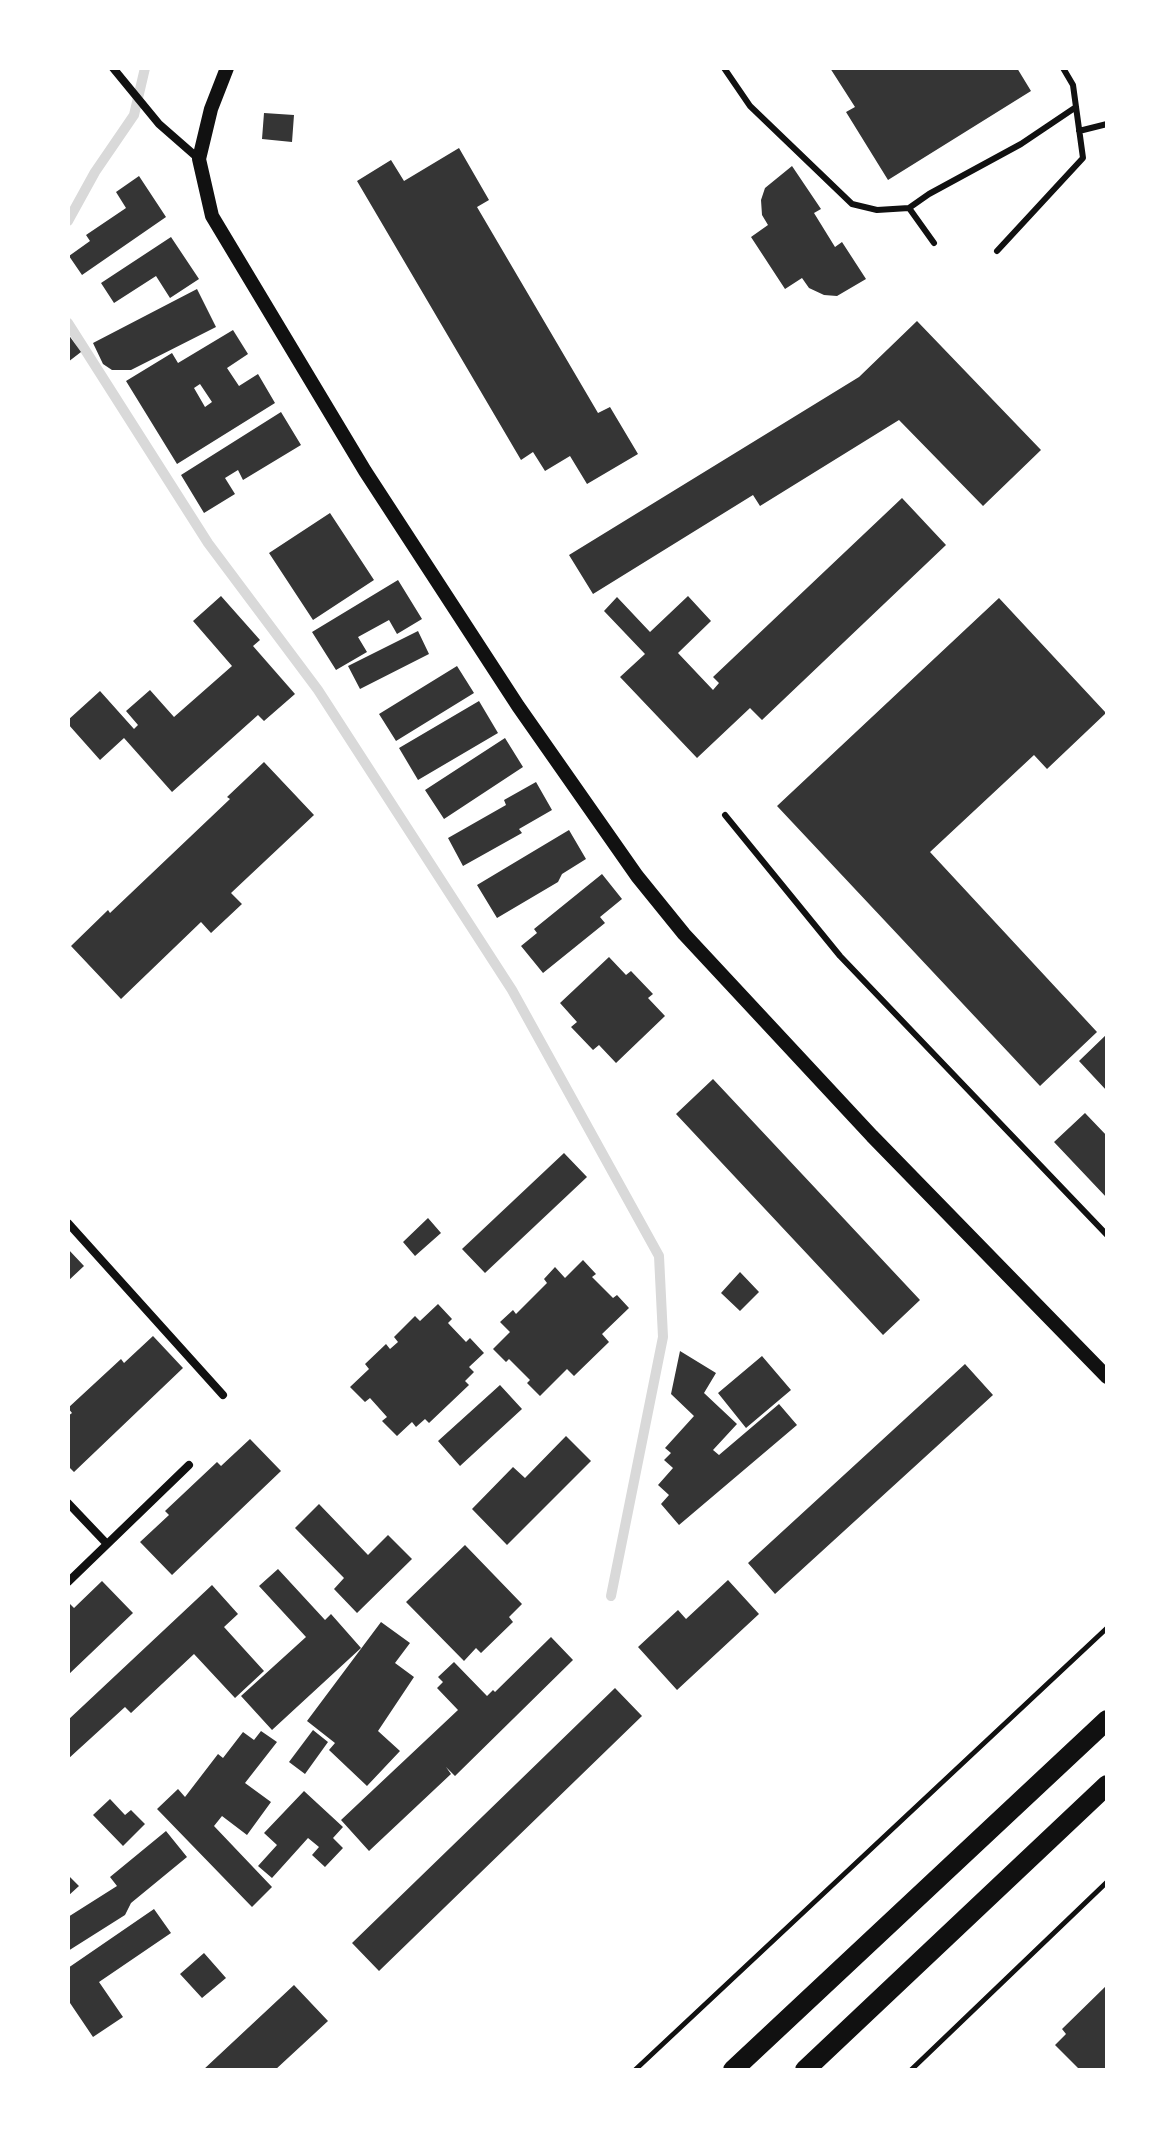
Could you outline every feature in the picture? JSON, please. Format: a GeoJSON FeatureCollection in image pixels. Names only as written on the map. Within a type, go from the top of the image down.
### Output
{"type":"FeatureCollection","features":[{"type":"Feature","properties":{"kind":"main road"},"geometry":{"type":"LineString","coordinates":[[733,2070],[1107,1720]]}},
{"type":"Feature","properties":{"kind":"main road"},"geometry":{"type":"LineString","coordinates":[[805,2070],[1107,1785]]}},
{"type":"Feature","properties":{"kind":"street"},"geometry":{"type":"LineString","coordinates":[[113,68],[159,124],[199,159]]}},
{"type":"Feature","properties":{"kind":"street"},"geometry":{"type":"LineString","coordinates":[[227,68],[211,109],[199,159],[212,216],[357,457],[518,706],[637,876],[740,997],[1107,1377]]}},
{"type":"Feature","properties":{"kind":"street"},"geometry":{"type":"LineString","coordinates":[[68,1223],[223,1395]]}},
{"type":"Feature","properties":{"kind":"street"},"geometry":{"type":"LineString","coordinates":[[68,1582],[189,1465]]}},
{"type":"Feature","properties":{"kind":"street"},"geometry":{"type":"LineString","coordinates":[[68,1503],[107,1544]]}},
{"type":"Feature","properties":{"kind":"lane"},"geometry":{"type":"LineString","coordinates":[[724,68],[750,106],[852,204],[877,210],[909,208],[1021,144],[1076,107]]}},
{"type":"Feature","properties":{"kind":"lane"},"geometry":{"type":"LineString","coordinates":[[997,251],[1083,158],[1073,85],[1063,68]]}},
{"type":"Feature","properties":{"kind":"lane"},"geometry":{"type":"LineString","coordinates":[[1079,131],[1107,124]]}},
{"type":"Feature","properties":{"kind":"lane"},"geometry":{"type":"LineString","coordinates":[[909,208],[934,243]]}},
{"type":"Feature","properties":{"kind":"lane"},"geometry":{"type":"LineString","coordinates":[[725,815],[840,956],[1107,1235]]}},
{"type":"Feature","properties":{"kind":"path"},"geometry":{"type":"LineString","coordinates":[[635,2070],[1107,1628]]}},
{"type":"Feature","properties":{"kind":"path"},"geometry":{"type":"LineString","coordinates":[[911,2070],[1107,1882]]}},
{"type":"Feature","properties":{"kind":"building"},"geometry":{"type":"Polygon","coordinates":[[[830,68],[1017,68],[1031,91],[888,180],[846,112],[855,107],[830,68]]]}},
{"type":"Feature","properties":{"kind":"building"},"geometry":{"type":"Polygon","coordinates":[[[264,113],[294,115],[292,142],[262,139],[264,113]]]}},
{"type":"Feature","properties":{"kind":"building"},"geometry":{"type":"Polygon","coordinates":[[[459,148],[489,200],[477,207],[598,413],[610,407],[638,454],[587,484],[570,456],[545,471],[533,452],[521,460],[357,181],[391,160],[404,181],[459,148]]]}},
{"type":"Feature","properties":{"kind":"building"},"geometry":{"type":"Polygon","coordinates":[[[792,166],[821,209],[814,213],[835,247],[842,242],[866,279],[837,296],[824,295],[809,288],[802,278],[785,289],[751,237],[768,225],[762,215],[761,200],[765,188],[792,166]]]}},
{"type":"Feature","properties":{"kind":"building"},"geometry":{"type":"Polygon","coordinates":[[[139,176],[166,217],[82,275],[69,256],[90,241],[86,235],[126,208],[116,192],[139,176]]]}},
{"type":"Feature","properties":{"kind":"building"},"geometry":{"type":"Polygon","coordinates":[[[171,237],[199,279],[170,298],[156,276],[114,303],[101,283],[171,237]]]}},
{"type":"Feature","properties":{"kind":"building"},"geometry":{"type":"Polygon","coordinates":[[[197,289],[216,327],[131,370],[112,370],[103,364],[93,343],[197,289]]]}},
{"type":"Feature","properties":{"kind":"building"},"geometry":{"type":"Polygon","coordinates":[[[917,321],[1041,450],[983,506],[899,420],[760,506],[753,495],[593,594],[569,555],[859,377],[917,321]]]}},
{"type":"Feature","properties":{"kind":"building"},"geometry":{"type":"Polygon","coordinates":[[[233,330],[248,354],[227,368],[239,386],[258,374],[275,403],[177,464],[126,381],[172,353],[178,363],[233,330]],[[200,384],[194,388],[205,407],[212,402],[200,384]]]}},
{"type":"Feature","properties":{"kind":"building"},"geometry":{"type":"Polygon","coordinates":[[[68,334],[81,352],[68,362],[68,334]]]}},
{"type":"Feature","properties":{"kind":"building"},"geometry":{"type":"Polygon","coordinates":[[[281,412],[301,445],[243,480],[238,470],[225,478],[235,494],[204,513],[181,475],[281,412]]]}},
{"type":"Feature","properties":{"kind":"building"},"geometry":{"type":"Polygon","coordinates":[[[902,498],[946,545],[762,720],[750,708],[697,758],[620,677],[645,654],[604,611],[617,597],[650,632],[688,596],[711,621],[678,653],[713,690],[719,683],[713,677],[902,498]]]}},
{"type":"Feature","properties":{"kind":"building"},"geometry":{"type":"Polygon","coordinates":[[[330,513],[374,580],[313,620],[269,553],[330,513]]]}},
{"type":"Feature","properties":{"kind":"building"},"geometry":{"type":"Polygon","coordinates":[[[398,580],[422,619],[397,634],[389,620],[358,637],[367,652],[336,670],[312,632],[398,580]]]}},
{"type":"Feature","properties":{"kind":"building"},"geometry":{"type":"Polygon","coordinates":[[[221,596],[260,640],[253,646],[295,694],[264,721],[258,715],[172,792],[124,738],[100,760],[68,724],[68,720],[100,691],[134,729],[138,725],[126,711],[150,690],[174,717],[232,666],[193,621],[221,596]]]}},
{"type":"Feature","properties":{"kind":"building"},"geometry":{"type":"Polygon","coordinates":[[[999,598],[1106,713],[1047,769],[1034,755],[930,852],[1097,1032],[1040,1086],[777,806],[999,598]]]}},
{"type":"Feature","properties":{"kind":"building"},"geometry":{"type":"Polygon","coordinates":[[[418,631],[429,654],[360,689],[348,666],[418,631]]]}},
{"type":"Feature","properties":{"kind":"building"},"geometry":{"type":"Polygon","coordinates":[[[457,666],[474,693],[396,741],[379,714],[457,666]]]}},
{"type":"Feature","properties":{"kind":"building"},"geometry":{"type":"Polygon","coordinates":[[[479,701],[498,733],[418,780],[399,748],[479,701]]]}},
{"type":"Feature","properties":{"kind":"building"},"geometry":{"type":"Polygon","coordinates":[[[505,738],[523,767],[444,819],[425,790],[505,738]]]}},
{"type":"Feature","properties":{"kind":"building"},"geometry":{"type":"Polygon","coordinates":[[[264,762],[314,815],[231,893],[242,904],[211,933],[201,922],[121,999],[71,946],[230,799],[227,797],[264,762]]]}},
{"type":"Feature","properties":{"kind":"building"},"geometry":{"type":"Polygon","coordinates":[[[536,782],[552,810],[519,829],[522,833],[463,866],[448,838],[506,805],[504,800],[536,782]]]}},
{"type":"Feature","properties":{"kind":"building"},"geometry":{"type":"Polygon","coordinates":[[[569,830],[586,859],[562,874],[558,882],[497,918],[477,885],[569,830]]]}},
{"type":"Feature","properties":{"kind":"building"},"geometry":{"type":"Polygon","coordinates":[[[602,874],[622,899],[600,917],[605,923],[543,973],[521,946],[537,933],[534,929],[602,874]]]}},
{"type":"Feature","properties":{"kind":"building"},"geometry":{"type":"Polygon","coordinates":[[[609,957],[626,975],[631,971],[653,994],[648,998],[665,1016],[616,1063],[599,1045],[593,1050],[571,1027],[577,1022],[560,1003],[609,957]]]}},
{"type":"Feature","properties":{"kind":"building"},"geometry":{"type":"Polygon","coordinates":[[[1107,1034],[1107,1091],[1079,1061],[1107,1034]]]}},
{"type":"Feature","properties":{"kind":"building"},"geometry":{"type":"Polygon","coordinates":[[[713,1079],[920,1300],[883,1335],[676,1114],[713,1079]]]}},
{"type":"Feature","properties":{"kind":"building"},"geometry":{"type":"Polygon","coordinates":[[[1085,1113],[1107,1136],[1107,1198],[1054,1142],[1085,1113]]]}},
{"type":"Feature","properties":{"kind":"building"},"geometry":{"type":"Polygon","coordinates":[[[564,1153],[587,1177],[485,1273],[462,1249],[564,1153]]]}},
{"type":"Feature","properties":{"kind":"building"},"geometry":{"type":"Polygon","coordinates":[[[428,1218],[441,1233],[415,1256],[403,1242],[428,1218]]]}},
{"type":"Feature","properties":{"kind":"building"},"geometry":{"type":"Polygon","coordinates":[[[68,1249],[84,1266],[68,1281],[68,1249]]]}},
{"type":"Feature","properties":{"kind":"building"},"geometry":{"type":"Polygon","coordinates":[[[583,1260],[596,1274],[592,1277],[613,1298],[617,1295],[629,1308],[602,1334],[609,1342],[574,1376],[567,1369],[540,1396],[527,1383],[530,1380],[509,1359],[506,1362],[493,1349],[510,1332],[500,1322],[513,1310],[516,1314],[547,1283],[544,1279],[555,1267],[565,1278],[583,1260]]]}},
{"type":"Feature","properties":{"kind":"building"},"geometry":{"type":"Polygon","coordinates":[[[740,1272],[759,1292],[740,1311],[721,1293],[740,1272]]]}},
{"type":"Feature","properties":{"kind":"building"},"geometry":{"type":"Polygon","coordinates":[[[438,1304],[452,1319],[448,1323],[466,1342],[470,1338],[484,1353],[469,1367],[474,1372],[465,1381],[469,1385],[429,1423],[425,1419],[416,1427],[412,1422],[397,1436],[382,1421],[387,1417],[370,1398],[365,1402],[350,1387],[369,1369],[365,1364],[386,1344],[390,1349],[398,1342],[394,1337],[415,1316],[420,1321],[438,1304]]]}},
{"type":"Feature","properties":{"kind":"building"},"geometry":{"type":"Polygon","coordinates":[[[153,1336],[183,1368],[74,1472],[68,1466],[68,1416],[72,1413],[68,1408],[121,1359],[124,1363],[153,1336]]]}},
{"type":"Feature","properties":{"kind":"building"},"geometry":{"type":"Polygon","coordinates":[[[680,1351],[716,1373],[704,1393],[737,1424],[713,1450],[719,1455],[779,1404],[797,1425],[679,1525],[661,1504],[669,1495],[658,1485],[673,1468],[664,1460],[671,1453],[665,1448],[694,1416],[671,1394],[680,1351]]]}},
{"type":"Feature","properties":{"kind":"building"},"geometry":{"type":"Polygon","coordinates":[[[762,1356],[791,1390],[746,1428],[718,1393],[762,1356]]]}},
{"type":"Feature","properties":{"kind":"building"},"geometry":{"type":"Polygon","coordinates":[[[965,1364],[993,1395],[775,1594],[748,1563],[965,1364]]]}},
{"type":"Feature","properties":{"kind":"building"},"geometry":{"type":"Polygon","coordinates":[[[500,1385],[522,1409],[460,1466],[438,1441],[500,1385]]]}},
{"type":"Feature","properties":{"kind":"building"},"geometry":{"type":"Polygon","coordinates":[[[566,1436],[591,1461],[507,1545],[472,1509],[513,1467],[525,1478],[566,1436]]]}},
{"type":"Feature","properties":{"kind":"building"},"geometry":{"type":"Polygon","coordinates":[[[250,1439],[281,1471],[172,1575],[140,1542],[169,1515],[165,1511],[217,1462],[221,1466],[250,1439]]]}},
{"type":"Feature","properties":{"kind":"building"},"geometry":{"type":"Polygon","coordinates":[[[319,1504],[368,1555],[388,1535],[412,1559],[357,1613],[334,1589],[344,1578],[295,1528],[319,1504]]]}},
{"type":"Feature","properties":{"kind":"building"},"geometry":{"type":"Polygon","coordinates":[[[465,1545],[522,1604],[509,1617],[513,1622],[481,1653],[476,1648],[464,1661],[406,1602],[465,1545]]]}},
{"type":"Feature","properties":{"kind":"building"},"geometry":{"type":"Polygon","coordinates":[[[278,1569],[325,1620],[331,1614],[361,1648],[272,1730],[241,1696],[306,1637],[259,1586],[278,1569]]]}},
{"type":"Feature","properties":{"kind":"building"},"geometry":{"type":"Polygon","coordinates":[[[728,1580],[759,1614],[677,1690],[638,1647],[678,1610],[686,1619],[728,1580]]]}},
{"type":"Feature","properties":{"kind":"building"},"geometry":{"type":"Polygon","coordinates":[[[102,1581],[133,1613],[68,1675],[68,1606],[70,1604],[74,1608],[102,1581]]]}},
{"type":"Feature","properties":{"kind":"building"},"geometry":{"type":"Polygon","coordinates":[[[212,1585],[238,1614],[224,1627],[264,1671],[235,1698],[194,1654],[131,1713],[125,1707],[68,1759],[68,1720],[212,1585]]]}},
{"type":"Feature","properties":{"kind":"building"},"geometry":{"type":"Polygon","coordinates":[[[381,1622],[410,1643],[395,1663],[414,1677],[378,1731],[400,1751],[367,1786],[329,1750],[335,1743],[307,1721],[381,1622]]]}},
{"type":"Feature","properties":{"kind":"building"},"geometry":{"type":"Polygon","coordinates":[[[551,1637],[573,1660],[455,1776],[446,1767],[451,1774],[369,1851],[341,1820],[458,1710],[437,1688],[443,1682],[438,1677],[454,1662],[487,1696],[493,1690],[495,1692],[551,1637]]]}},
{"type":"Feature","properties":{"kind":"building"},"geometry":{"type":"Polygon","coordinates":[[[615,1688],[642,1716],[379,1971],[352,1943],[615,1688]]]}},
{"type":"Feature","properties":{"kind":"building"},"geometry":{"type":"Polygon","coordinates":[[[313,1730],[328,1742],[305,1774],[289,1762],[313,1730]]]}},
{"type":"Feature","properties":{"kind":"building"},"geometry":{"type":"Polygon","coordinates":[[[261,1731],[277,1742],[245,1783],[271,1802],[247,1835],[222,1816],[214,1826],[272,1887],[252,1907],[157,1809],[178,1789],[185,1797],[218,1754],[223,1758],[243,1732],[254,1740],[261,1731]]]}},
{"type":"Feature","properties":{"kind":"building"},"geometry":{"type":"Polygon","coordinates":[[[304,1791],[343,1827],[333,1838],[343,1848],[325,1867],[312,1855],[319,1847],[308,1838],[272,1878],[258,1866],[277,1845],[264,1833],[304,1791]]]}},
{"type":"Feature","properties":{"kind":"building"},"geometry":{"type":"Polygon","coordinates":[[[110,1799],[125,1815],[131,1810],[145,1824],[123,1846],[93,1815],[110,1799]]]}},
{"type":"Feature","properties":{"kind":"building"},"geometry":{"type":"Polygon","coordinates":[[[166,1831],[187,1857],[131,1903],[125,1915],[68,1951],[68,1917],[117,1886],[110,1877],[166,1831]]]}},
{"type":"Feature","properties":{"kind":"building"},"geometry":{"type":"Polygon","coordinates":[[[68,1875],[79,1886],[68,1896],[68,1875]]]}},
{"type":"Feature","properties":{"kind":"building"},"geometry":{"type":"Polygon","coordinates":[[[154,1909],[171,1933],[99,1982],[123,2017],[93,2037],[68,2000],[68,1968],[154,1909]]]}},
{"type":"Feature","properties":{"kind":"building"},"geometry":{"type":"Polygon","coordinates":[[[204,1953],[226,1978],[202,1998],[180,1974],[204,1953]]]}},
{"type":"Feature","properties":{"kind":"building"},"geometry":{"type":"Polygon","coordinates":[[[294,1985],[328,2021],[275,2070],[203,2070],[294,1985]]]}},
{"type":"Feature","properties":{"kind":"building"},"geometry":{"type":"Polygon","coordinates":[[[1107,1985],[1107,2070],[1080,2070],[1055,2045],[1066,2034],[1062,2029],[1107,1985]]]}},
{"type":"Feature","properties":{"kind":"waterway"},"geometry":{"type":"LineString","coordinates":[[68,221],[95,172],[134,115],[145,68]]}},
{"type":"Feature","properties":{"kind":"waterway"},"geometry":{"type":"LineString","coordinates":[[68,323],[208,543],[318,690],[512,990],[659,1256],[663,1337],[611,1596]]}}]}
